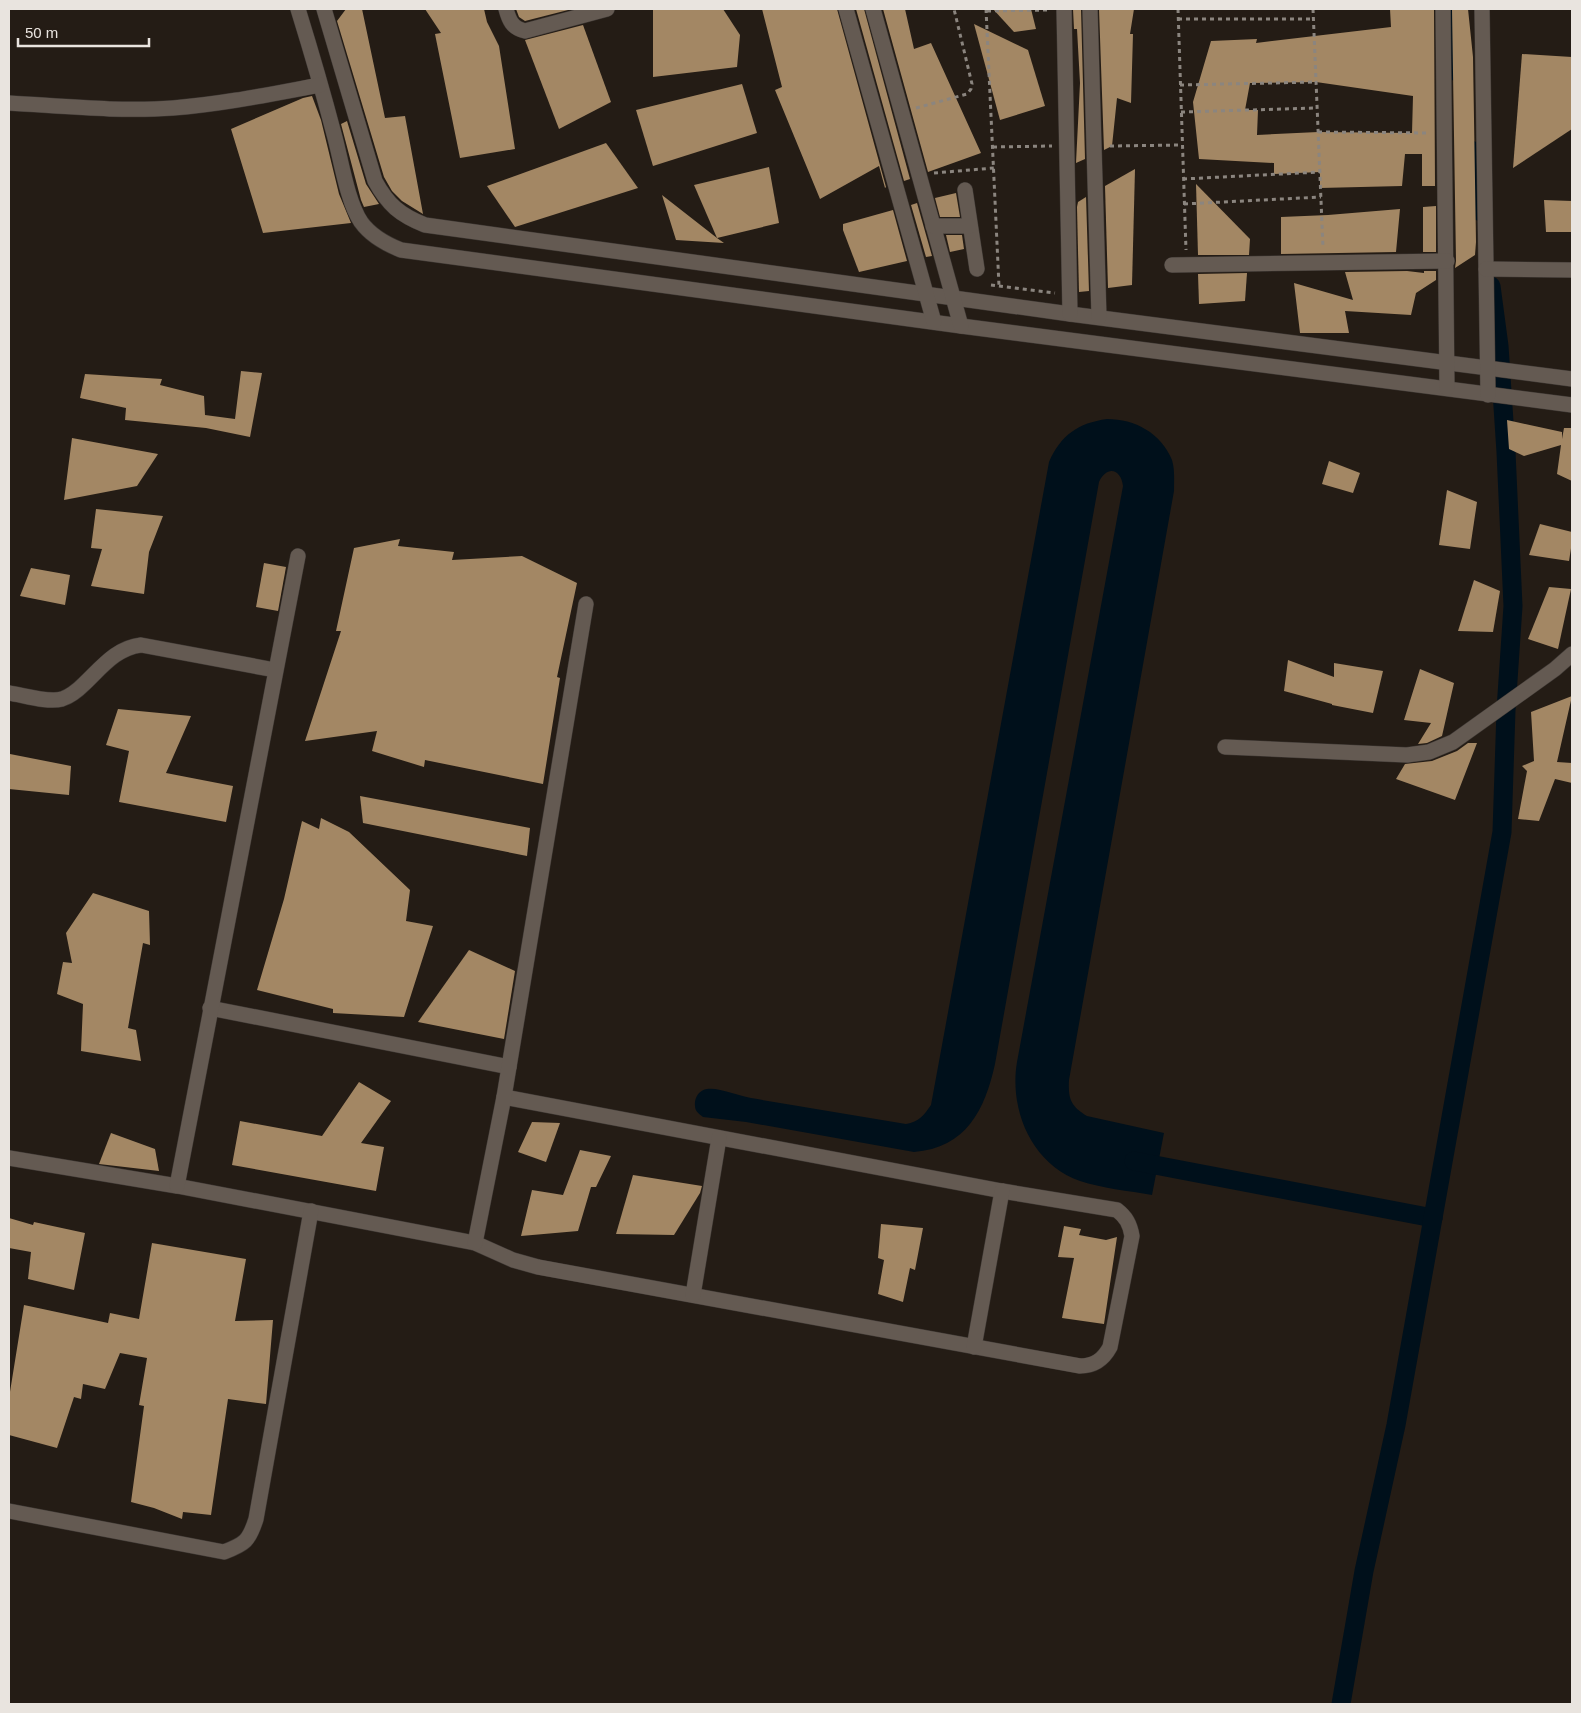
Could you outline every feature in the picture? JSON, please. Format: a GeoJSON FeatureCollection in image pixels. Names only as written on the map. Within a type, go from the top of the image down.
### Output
{"type":"FeatureCollection","features":[{"type":"Feature","properties":{"kind":"street"},"geometry":{"type":"LineString","coordinates":[[298,9],[353,208],[373,235],[386,244],[401,250],[961,326],[1572,405]]}},
{"type":"Feature","properties":{"kind":"street"},"geometry":{"type":"LineString","coordinates":[[324,9],[375,181],[395,209],[409,219],[425,225],[1070,314],[1099,316],[1572,379]]}},
{"type":"Feature","properties":{"kind":"street"},"geometry":{"type":"LineString","coordinates":[[506,9],[514,26],[525,31],[608,9]]}},
{"type":"Feature","properties":{"kind":"street"},"geometry":{"type":"LineString","coordinates":[[846,9],[934,322]]}},
{"type":"Feature","properties":{"kind":"street"},"geometry":{"type":"LineString","coordinates":[[873,9],[961,326]]}},
{"type":"Feature","properties":{"kind":"street"},"geometry":{"type":"LineString","coordinates":[[1064,9],[1070,314]]}},
{"type":"Feature","properties":{"kind":"street"},"geometry":{"type":"LineString","coordinates":[[1090,9],[1099,316]]}},
{"type":"Feature","properties":{"kind":"street"},"geometry":{"type":"LineString","coordinates":[[1443,9],[1447,388]]}},
{"type":"Feature","properties":{"kind":"street"},"geometry":{"type":"LineString","coordinates":[[1482,9],[1488,395]]}},
{"type":"Feature","properties":{"kind":"street"},"geometry":{"type":"LineString","coordinates":[[9,103],[116,109],[171,108],[226,103],[320,84]]}},
{"type":"Feature","properties":{"kind":"street"},"geometry":{"type":"LineString","coordinates":[[965,190],[977,269]]}},
{"type":"Feature","properties":{"kind":"street"},"geometry":{"type":"LineString","coordinates":[[933,226],[970,226]]}},
{"type":"Feature","properties":{"kind":"street"},"geometry":{"type":"LineString","coordinates":[[1179,265],[1447,261]]}},
{"type":"Feature","properties":{"kind":"street"},"geometry":{"type":"LineString","coordinates":[[1486,269],[1572,270]]}},
{"type":"Feature","properties":{"kind":"street"},"geometry":{"type":"LineString","coordinates":[[177,1186],[298,556]]}},
{"type":"Feature","properties":{"kind":"street"},"geometry":{"type":"LineString","coordinates":[[476,1243],[504,1097],[586,604]]}},
{"type":"Feature","properties":{"kind":"street"},"geometry":{"type":"LineString","coordinates":[[9,693],[62,700],[79,689],[121,651],[130,647],[141,646],[275,670]]}},
{"type":"Feature","properties":{"kind":"street"},"geometry":{"type":"LineString","coordinates":[[1225,747],[1407,755],[1429,752],[1453,742],[1555,670],[1572,654]]}},
{"type":"Feature","properties":{"kind":"street"},"geometry":{"type":"LineString","coordinates":[[210,1008],[509,1067]]}},
{"type":"Feature","properties":{"kind":"street"},"geometry":{"type":"LineString","coordinates":[[9,1158],[177,1186],[476,1243],[513,1260],[538,1267],[1080,1366],[1090,1366],[1098,1362],[1105,1356],[1110,1347],[1132,1236],[1125,1216],[1117,1210],[1002,1191],[504,1097]]}},
{"type":"Feature","properties":{"kind":"street"},"geometry":{"type":"LineString","coordinates":[[693,1295],[719,1138]]}},
{"type":"Feature","properties":{"kind":"street"},"geometry":{"type":"LineString","coordinates":[[974,1347],[1002,1191]]}},
{"type":"Feature","properties":{"kind":"street"},"geometry":{"type":"LineString","coordinates":[[9,1511],[224,1552],[242,1545],[252,1532],[256,1519],[311,1211]]}},
{"type":"Feature","properties":{"kind":"path"},"geometry":{"type":"LineString","coordinates":[[902,112],[967,94],[971,89],[972,84],[954,9]]}},
{"type":"Feature","properties":{"kind":"path"},"geometry":{"type":"LineString","coordinates":[[999,286],[986,10],[1051,9]]}},
{"type":"Feature","properties":{"kind":"path"},"geometry":{"type":"LineString","coordinates":[[1178,9],[1184,204],[1179,265]]}},
{"type":"Feature","properties":{"kind":"path"},"geometry":{"type":"LineString","coordinates":[[1313,9],[1324,263]]}},
{"type":"Feature","properties":{"kind":"path"},"geometry":{"type":"LineString","coordinates":[[1178,19],[1313,19]]}},
{"type":"Feature","properties":{"kind":"path"},"geometry":{"type":"LineString","coordinates":[[1180,85],[1316,82]]}},
{"type":"Feature","properties":{"kind":"path"},"geometry":{"type":"LineString","coordinates":[[1181,112],[1317,108]]}},
{"type":"Feature","properties":{"kind":"path"},"geometry":{"type":"LineString","coordinates":[[1318,132],[1445,134]]}},
{"type":"Feature","properties":{"kind":"path"},"geometry":{"type":"LineString","coordinates":[[992,147],[1054,146],[1054,137]]}},
{"type":"Feature","properties":{"kind":"path"},"geometry":{"type":"LineString","coordinates":[[1094,146],[1182,145]]}},
{"type":"Feature","properties":{"kind":"path"},"geometry":{"type":"LineString","coordinates":[[919,174],[994,168]]}},
{"type":"Feature","properties":{"kind":"path"},"geometry":{"type":"LineString","coordinates":[[1183,179],[1320,172]]}},
{"type":"Feature","properties":{"kind":"path"},"geometry":{"type":"LineString","coordinates":[[1184,204],[1321,197]]}},
{"type":"Feature","properties":{"kind":"path"},"geometry":{"type":"LineString","coordinates":[[982,284],[1054,293],[1057,291]]}},
{"type":"Feature","properties":{"kind":"water"},"geometry":{"type":"Polygon","coordinates":[[[1107,419],[1137,425],[1146,429],[1161,442],[1172,460],[1174,491],[1069,1080],[1069,1092],[1077,1109],[1087,1116],[1164,1133],[1152,1195],[1080,1181],[1063,1173],[1048,1162],[1036,1148],[1020,1116],[1015,1080],[1123,486],[1120,476],[1113,471],[1106,473],[1099,482],[995,1064],[991,1081],[979,1111],[960,1135],[932,1149],[914,1152],[746,1122],[703,1117],[696,1109],[695,1100],[702,1091],[707,1089],[723,1090],[751,1098],[906,1124],[921,1118],[931,1105],[1049,462],[1059,444],[1072,432],[1087,424],[1107,419]]]}},
{"type":"Feature","properties":{"kind":"building"},"geometry":{"type":"Polygon","coordinates":[[[346,9],[362,9],[385,118],[405,116],[423,214],[402,201],[392,191],[384,177],[337,21],[346,9]]]}},
{"type":"Feature","properties":{"kind":"building"},"geometry":{"type":"Polygon","coordinates":[[[425,9],[484,9],[487,22],[499,46],[515,149],[460,158],[435,34],[441,33],[425,9]]]}},
{"type":"Feature","properties":{"kind":"building"},"geometry":{"type":"Polygon","coordinates":[[[516,9],[572,9],[525,21],[519,17],[516,9]]]}},
{"type":"Feature","properties":{"kind":"building"},"geometry":{"type":"Polygon","coordinates":[[[653,9],[723,9],[740,35],[737,67],[653,77],[653,9]]]}},
{"type":"Feature","properties":{"kind":"building"},"geometry":{"type":"Polygon","coordinates":[[[762,9],[837,9],[885,188],[879,166],[820,199],[775,90],[782,87],[762,9]]]}},
{"type":"Feature","properties":{"kind":"building"},"geometry":{"type":"Polygon","coordinates":[[[856,9],[864,9],[910,179],[904,181],[856,9]]]}},
{"type":"Feature","properties":{"kind":"building"},"geometry":{"type":"Polygon","coordinates":[[[883,9],[905,9],[914,49],[931,43],[981,153],[928,172],[883,9]]]}},
{"type":"Feature","properties":{"kind":"building"},"geometry":{"type":"Polygon","coordinates":[[[993,9],[1031,9],[1036,29],[1014,32],[993,9]]]}},
{"type":"Feature","properties":{"kind":"building"},"geometry":{"type":"Polygon","coordinates":[[[1073,9],[1081,9],[1085,159],[1076,163],[1080,83],[1077,29],[1074,29],[1073,9]]]}},
{"type":"Feature","properties":{"kind":"building"},"geometry":{"type":"Polygon","coordinates":[[[1099,9],[1134,9],[1130,34],[1133,34],[1131,103],[1117,98],[1112,146],[1104,150],[1099,9]]]}},
{"type":"Feature","properties":{"kind":"building"},"geometry":{"type":"Polygon","coordinates":[[[1390,9],[1434,9],[1435,186],[1422,186],[1422,154],[1405,154],[1402,186],[1320,188],[1320,172],[1274,174],[1274,163],[1199,159],[1193,102],[1211,41],[1257,39],[1256,43],[1391,27],[1390,9]],[[1316,82],[1250,83],[1245,110],[1258,110],[1257,135],[1318,132],[1412,133],[1413,96],[1316,82]]]}},
{"type":"Feature","properties":{"kind":"building"},"geometry":{"type":"Polygon","coordinates":[[[1452,9],[1468,9],[1473,57],[1476,242],[1475,255],[1455,268],[1456,261],[1452,9]]]}},
{"type":"Feature","properties":{"kind":"building"},"geometry":{"type":"Polygon","coordinates":[[[974,24],[1028,50],[1045,106],[1000,120],[974,24]]]}},
{"type":"Feature","properties":{"kind":"building"},"geometry":{"type":"Polygon","coordinates":[[[583,25],[611,102],[559,129],[525,40],[583,25]]]}},
{"type":"Feature","properties":{"kind":"building"},"geometry":{"type":"Polygon","coordinates":[[[1522,54],[1572,57],[1572,129],[1513,168],[1522,54]]]}},
{"type":"Feature","properties":{"kind":"building"},"geometry":{"type":"Polygon","coordinates":[[[742,84],[757,133],[653,166],[636,110],[742,84]]]}},
{"type":"Feature","properties":{"kind":"building"},"geometry":{"type":"Polygon","coordinates":[[[312,96],[321,120],[339,194],[351,223],[263,233],[231,129],[303,98],[312,96]]]}},
{"type":"Feature","properties":{"kind":"building"},"geometry":{"type":"Polygon","coordinates":[[[347,121],[366,184],[379,204],[364,207],[361,200],[341,124],[347,121]]]}},
{"type":"Feature","properties":{"kind":"building"},"geometry":{"type":"Polygon","coordinates":[[[606,143],[638,188],[515,227],[487,186],[606,143]]]}},
{"type":"Feature","properties":{"kind":"building"},"geometry":{"type":"Polygon","coordinates":[[[769,167],[779,223],[717,238],[694,185],[769,167]]]}},
{"type":"Feature","properties":{"kind":"building"},"geometry":{"type":"Polygon","coordinates":[[[1135,169],[1132,285],[1108,288],[1105,186],[1135,169]]]}},
{"type":"Feature","properties":{"kind":"building"},"geometry":{"type":"Polygon","coordinates":[[[1196,184],[1250,239],[1249,255],[1198,255],[1196,184]]]}},
{"type":"Feature","properties":{"kind":"building"},"geometry":{"type":"Polygon","coordinates":[[[956,193],[960,217],[940,217],[935,198],[956,193]]]}},
{"type":"Feature","properties":{"kind":"building"},"geometry":{"type":"Polygon","coordinates":[[[662,195],[717,238],[724,243],[676,240],[662,195]]]}},
{"type":"Feature","properties":{"kind":"building"},"geometry":{"type":"Polygon","coordinates":[[[1086,197],[1089,291],[1079,292],[1077,207],[1078,202],[1086,197]]]}},
{"type":"Feature","properties":{"kind":"building"},"geometry":{"type":"Polygon","coordinates":[[[1544,200],[1572,201],[1572,232],[1546,232],[1544,200]]]}},
{"type":"Feature","properties":{"kind":"building"},"geometry":{"type":"Polygon","coordinates":[[[917,203],[932,256],[926,257],[911,205],[917,203]]]}},
{"type":"Feature","properties":{"kind":"building"},"geometry":{"type":"Polygon","coordinates":[[[1436,206],[1436,252],[1423,252],[1423,207],[1436,206]]]}},
{"type":"Feature","properties":{"kind":"building"},"geometry":{"type":"Polygon","coordinates":[[[1400,209],[1396,252],[1281,254],[1281,217],[1400,209]]]}},
{"type":"Feature","properties":{"kind":"building"},"geometry":{"type":"Polygon","coordinates":[[[893,210],[907,261],[859,272],[843,230],[843,224],[893,210]]]}},
{"type":"Feature","properties":{"kind":"building"},"geometry":{"type":"Polygon","coordinates":[[[946,235],[962,235],[964,249],[950,252],[946,235]]]}},
{"type":"Feature","properties":{"kind":"building"},"geometry":{"type":"Polygon","coordinates":[[[1407,271],[1424,273],[1424,271],[1436,271],[1436,280],[1416,293],[1411,315],[1345,311],[1349,333],[1300,333],[1294,283],[1353,300],[1345,272],[1407,271]]]}},
{"type":"Feature","properties":{"kind":"building"},"geometry":{"type":"Polygon","coordinates":[[[1247,273],[1245,301],[1199,304],[1198,274],[1247,273]]]}},
{"type":"Feature","properties":{"kind":"building"},"geometry":{"type":"Polygon","coordinates":[[[241,371],[262,373],[250,437],[206,428],[125,420],[126,408],[80,398],[85,374],[162,379],[160,385],[204,396],[205,415],[235,419],[241,371]]]}},
{"type":"Feature","properties":{"kind":"building"},"geometry":{"type":"Polygon","coordinates":[[[1507,420],[1562,432],[1562,439],[1564,428],[1572,428],[1572,481],[1557,474],[1561,445],[1524,456],[1509,449],[1507,420]]]}},
{"type":"Feature","properties":{"kind":"building"},"geometry":{"type":"Polygon","coordinates":[[[72,438],[158,454],[137,486],[64,500],[72,438]]]}},
{"type":"Feature","properties":{"kind":"building"},"geometry":{"type":"Polygon","coordinates":[[[1329,461],[1360,473],[1353,493],[1322,484],[1329,461]]]}},
{"type":"Feature","properties":{"kind":"building"},"geometry":{"type":"Polygon","coordinates":[[[1447,490],[1477,502],[1470,549],[1439,545],[1447,490]]]}},
{"type":"Feature","properties":{"kind":"building"},"geometry":{"type":"Polygon","coordinates":[[[96,509],[163,516],[149,552],[144,594],[91,586],[102,549],[91,548],[96,509]]]}},
{"type":"Feature","properties":{"kind":"building"},"geometry":{"type":"Polygon","coordinates":[[[1540,524],[1572,532],[1569,561],[1529,555],[1540,524]]]}},
{"type":"Feature","properties":{"kind":"building"},"geometry":{"type":"Polygon","coordinates":[[[400,539],[398,546],[454,552],[452,560],[522,556],[577,583],[557,677],[560,678],[543,784],[425,760],[424,767],[372,751],[377,731],[305,741],[341,631],[336,631],[354,548],[400,539]]]}},
{"type":"Feature","properties":{"kind":"building"},"geometry":{"type":"Polygon","coordinates":[[[264,563],[286,567],[278,611],[256,607],[264,563]]]}},
{"type":"Feature","properties":{"kind":"building"},"geometry":{"type":"Polygon","coordinates":[[[31,568],[70,575],[65,605],[20,596],[31,568]]]}},
{"type":"Feature","properties":{"kind":"building"},"geometry":{"type":"Polygon","coordinates":[[[1474,580],[1500,591],[1493,632],[1458,631],[1474,580]]]}},
{"type":"Feature","properties":{"kind":"building"},"geometry":{"type":"Polygon","coordinates":[[[1549,587],[1571,589],[1558,649],[1528,639],[1549,587]]]}},
{"type":"Feature","properties":{"kind":"building"},"geometry":{"type":"Polygon","coordinates":[[[1288,660],[1334,677],[1334,663],[1383,671],[1373,713],[1332,705],[1284,691],[1288,660]]]}},
{"type":"Feature","properties":{"kind":"building"},"geometry":{"type":"Polygon","coordinates":[[[1420,669],[1454,683],[1442,736],[1427,743],[1418,744],[1431,723],[1404,720],[1420,669]]]}},
{"type":"Feature","properties":{"kind":"building"},"geometry":{"type":"Polygon","coordinates":[[[1572,696],[1557,762],[1572,763],[1572,783],[1555,779],[1539,821],[1518,819],[1527,771],[1522,766],[1534,761],[1531,712],[1572,696]]]}},
{"type":"Feature","properties":{"kind":"building"},"geometry":{"type":"Polygon","coordinates":[[[118,709],[191,716],[166,773],[233,786],[226,822],[119,802],[129,751],[106,745],[118,709]]]}},
{"type":"Feature","properties":{"kind":"building"},"geometry":{"type":"Polygon","coordinates":[[[1468,743],[1477,743],[1455,800],[1396,779],[1405,764],[1432,761],[1457,751],[1468,743]]]}},
{"type":"Feature","properties":{"kind":"building"},"geometry":{"type":"Polygon","coordinates":[[[10,754],[71,766],[69,795],[9,789],[10,754]]]}},
{"type":"Feature","properties":{"kind":"building"},"geometry":{"type":"Polygon","coordinates":[[[360,796],[530,828],[527,856],[363,823],[360,796]]]}},
{"type":"Feature","properties":{"kind":"building"},"geometry":{"type":"Polygon","coordinates":[[[321,818],[349,832],[410,890],[406,921],[433,926],[404,1017],[333,1013],[333,1009],[257,990],[284,899],[302,821],[319,829],[321,818]]]}},
{"type":"Feature","properties":{"kind":"building"},"geometry":{"type":"Polygon","coordinates":[[[93,893],[149,911],[150,945],[143,943],[128,1028],[136,1030],[141,1061],[81,1051],[83,1004],[57,994],[63,962],[72,963],[66,933],[93,893]]]}},
{"type":"Feature","properties":{"kind":"building"},"geometry":{"type":"Polygon","coordinates":[[[469,950],[515,971],[504,1039],[418,1022],[469,950]]]}},
{"type":"Feature","properties":{"kind":"building"},"geometry":{"type":"Polygon","coordinates":[[[359,1082],[391,1101],[361,1143],[384,1147],[376,1191],[232,1165],[240,1121],[322,1136],[359,1082]]]}},
{"type":"Feature","properties":{"kind":"building"},"geometry":{"type":"Polygon","coordinates":[[[532,1122],[560,1123],[546,1162],[518,1152],[532,1122]]]}},
{"type":"Feature","properties":{"kind":"building"},"geometry":{"type":"Polygon","coordinates":[[[111,1133],[155,1149],[159,1171],[99,1164],[111,1133]]]}},
{"type":"Feature","properties":{"kind":"building"},"geometry":{"type":"Polygon","coordinates":[[[580,1150],[611,1156],[596,1187],[591,1187],[578,1231],[521,1236],[532,1190],[563,1195],[580,1150]]]}},
{"type":"Feature","properties":{"kind":"building"},"geometry":{"type":"Polygon","coordinates":[[[633,1175],[702,1186],[700,1193],[674,1235],[616,1234],[633,1175]]]}},
{"type":"Feature","properties":{"kind":"building"},"geometry":{"type":"Polygon","coordinates":[[[9,1218],[33,1225],[34,1222],[85,1233],[74,1290],[28,1279],[31,1252],[9,1248],[9,1218]]]}},
{"type":"Feature","properties":{"kind":"building"},"geometry":{"type":"Polygon","coordinates":[[[881,1224],[923,1228],[915,1270],[910,1268],[903,1302],[878,1294],[884,1260],[878,1258],[881,1224]]]}},
{"type":"Feature","properties":{"kind":"building"},"geometry":{"type":"Polygon","coordinates":[[[1064,1226],[1081,1229],[1079,1235],[1106,1240],[1117,1237],[1104,1324],[1062,1318],[1074,1258],[1058,1257],[1064,1226]]]}},
{"type":"Feature","properties":{"kind":"building"},"geometry":{"type":"Polygon","coordinates":[[[152,1243],[246,1259],[235,1321],[273,1320],[266,1404],[228,1399],[211,1515],[183,1512],[182,1519],[154,1508],[131,1502],[144,1406],[139,1405],[147,1358],[120,1353],[105,1389],[83,1384],[81,1399],[74,1397],[57,1448],[9,1435],[9,1398],[24,1305],[108,1323],[110,1313],[139,1319],[152,1243]]]}},
{"type":"Feature","properties":{"kind":"waterway"},"geometry":{"type":"LineString","coordinates":[[1446,12],[1457,72]]}},
{"type":"Feature","properties":{"kind":"waterway"},"geometry":{"type":"LineString","coordinates":[[1471,150],[1481,212]]}},
{"type":"Feature","properties":{"kind":"waterway"},"geometry":{"type":"LineString","coordinates":[[1341,1704],[1364,1571],[1396,1425],[1502,832],[1506,710],[1513,606],[1499,346],[1491,286]]}},
{"type":"Feature","properties":{"kind":"waterway"},"geometry":{"type":"LineString","coordinates":[[1134,1161],[1433,1218]]}}]}
